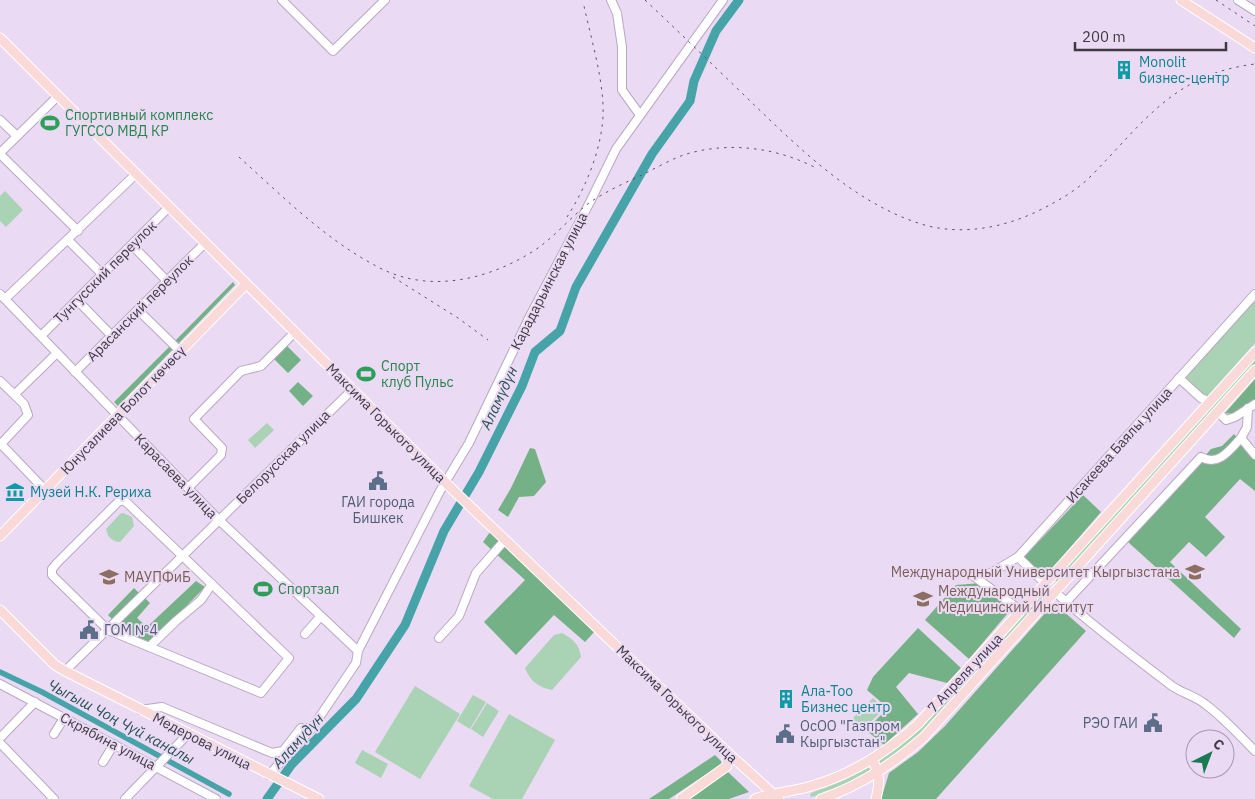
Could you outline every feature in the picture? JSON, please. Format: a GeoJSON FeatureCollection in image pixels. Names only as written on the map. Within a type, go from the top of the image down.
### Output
{"type":"FeatureCollection","features":[{"type":"Feature","properties":{"kind":"main road"},"geometry":{"type":"LineString","coordinates":[[1181,0],[1255,48]]}},
{"type":"Feature","properties":{"kind":"main road","name":"Максима Горького улица"},"geometry":{"type":"LineString","coordinates":[[0,38],[473,510],[727,752],[777,797]]}},
{"type":"Feature","properties":{"kind":"main road","name":"Юнусалиева Болот көчөсү"},"geometry":{"type":"LineString","coordinates":[[0,536],[246,284]]}},
{"type":"Feature","properties":{"kind":"main road","name":"7 Апреля улица"},"geometry":{"type":"LineString","coordinates":[[755,799],[777,797],[826,782],[872,759],[904,737],[925,718],[1199,415],[1205,400],[1255,352]]}},
{"type":"Feature","properties":{"kind":"main road","name":"7 Апреля улица"},"geometry":{"type":"LineString","coordinates":[[821,799],[854,786],[879,772],[912,747],[934,726],[1255,370]]}},
{"type":"Feature","properties":{"kind":"main road"},"geometry":{"type":"LineString","coordinates":[[1046,584],[1055,592]]}},
{"type":"Feature","properties":{"kind":"main road","name":"Медерова улица"},"geometry":{"type":"LineString","coordinates":[[0,610],[55,665],[313,798]]}},
{"type":"Feature","properties":{"kind":"main road"},"geometry":{"type":"LineString","coordinates":[[681,799],[727,766],[727,752]]}},
{"type":"Feature","properties":{"kind":"main road"},"geometry":{"type":"LineString","coordinates":[[872,759],[879,772],[880,784],[876,799]]}},
{"type":"Feature","properties":{"kind":"street"},"geometry":{"type":"LineString","coordinates":[[282,0],[333,51],[385,0]]}},
{"type":"Feature","properties":{"kind":"street"},"geometry":{"type":"LineString","coordinates":[[612,0],[622,46],[622,90],[640,115]]}},
{"type":"Feature","properties":{"kind":"street","name":"Карадарьинская улица"},"geometry":{"type":"LineString","coordinates":[[271,777],[312,728],[356,663],[358,651],[468,443],[530,316],[616,149],[723,0]]}},
{"type":"Feature","properties":{"kind":"street"},"geometry":{"type":"LineString","coordinates":[[1238,0],[1255,11]]}},
{"type":"Feature","properties":{"kind":"street"},"geometry":{"type":"LineString","coordinates":[[58,96],[0,153],[78,231]]}},
{"type":"Feature","properties":{"kind":"street"},"geometry":{"type":"LineString","coordinates":[[0,120],[17,136]]}},
{"type":"Feature","properties":{"kind":"street"},"geometry":{"type":"LineString","coordinates":[[2,297],[78,231],[136,174]]}},
{"type":"Feature","properties":{"kind":"street","name":"Тунгусский переулок"},"geometry":{"type":"LineString","coordinates":[[41,336],[169,207]]}},
{"type":"Feature","properties":{"kind":"street"},"geometry":{"type":"LineString","coordinates":[[68,240],[103,275]]}},
{"type":"Feature","properties":{"kind":"street","name":"Арасанский переулок"},"geometry":{"type":"LineString","coordinates":[[76,372],[205,243]]}},
{"type":"Feature","properties":{"kind":"street"},"geometry":{"type":"LineString","coordinates":[[132,245],[167,281]]}},
{"type":"Feature","properties":{"kind":"street","name":"Исакеева Баялы улица"},"geometry":{"type":"LineString","coordinates":[[1024,609],[1016,607],[971,574],[991,573],[1018,558],[1255,294]]}},
{"type":"Feature","properties":{"kind":"street","name":"Карасаева улица"},"geometry":{"type":"LineString","coordinates":[[2,297],[219,520],[358,651]]}},
{"type":"Feature","properties":{"kind":"street"},"geometry":{"type":"LineString","coordinates":[[77,300],[112,336]]}},
{"type":"Feature","properties":{"kind":"street"},"geometry":{"type":"LineString","coordinates":[[138,310],[180,352]]}},
{"type":"Feature","properties":{"kind":"street"},"geometry":{"type":"LineString","coordinates":[[188,488],[221,455],[222,448],[194,419],[241,371],[261,366],[295,332]]}},
{"type":"Feature","properties":{"kind":"street"},"geometry":{"type":"LineString","coordinates":[[16,394],[57,352]]}},
{"type":"Feature","properties":{"kind":"street"},"geometry":{"type":"LineString","coordinates":[[1179,378],[1205,400]]}},
{"type":"Feature","properties":{"kind":"street"},"geometry":{"type":"LineString","coordinates":[[0,382],[16,394],[24,404],[28,415],[1,445],[45,490]]}},
{"type":"Feature","properties":{"kind":"street","name":"Белорусская улица"},"geometry":{"type":"LineString","coordinates":[[65,671],[352,390]]}},
{"type":"Feature","properties":{"kind":"street"},"geometry":{"type":"LineString","coordinates":[[1218,412],[1226,420],[1235,417],[1252,406]]}},
{"type":"Feature","properties":{"kind":"street"},"geometry":{"type":"LineString","coordinates":[[1066,602],[1201,457],[1209,462],[1215,461],[1242,438],[1252,406]]}},
{"type":"Feature","properties":{"kind":"street"},"geometry":{"type":"LineString","coordinates":[[1242,438],[1255,455]]}},
{"type":"Feature","properties":{"kind":"street"},"geometry":{"type":"LineString","coordinates":[[124,500],[182,555],[289,658],[262,693],[108,630],[52,575],[52,569],[57,562],[118,502],[124,500]]}},
{"type":"Feature","properties":{"kind":"street"},"geometry":{"type":"LineString","coordinates":[[439,638],[459,616],[476,573],[505,540]]}},
{"type":"Feature","properties":{"kind":"street"},"geometry":{"type":"LineString","coordinates":[[1018,558],[1046,584]]}},
{"type":"Feature","properties":{"kind":"street"},"geometry":{"type":"LineString","coordinates":[[149,647],[176,620],[201,600],[212,584]]}},
{"type":"Feature","properties":{"kind":"street"},"geometry":{"type":"LineString","coordinates":[[1055,592],[1091,625],[1173,687],[1203,702],[1223,718],[1255,751]]}},
{"type":"Feature","properties":{"kind":"street"},"geometry":{"type":"LineString","coordinates":[[305,634],[320,617]]}},
{"type":"Feature","properties":{"kind":"street","name":"Скрябина улица"},"geometry":{"type":"LineString","coordinates":[[0,684],[216,799]]}},
{"type":"Feature","properties":{"kind":"street"},"geometry":{"type":"LineString","coordinates":[[0,738],[35,702]]}},
{"type":"Feature","properties":{"kind":"street","name":"Медерова улица"},"geometry":{"type":"LineString","coordinates":[[140,710],[162,706],[272,753],[283,751],[302,728],[312,728]]}},
{"type":"Feature","properties":{"kind":"street"},"geometry":{"type":"LineString","coordinates":[[54,734],[64,718]]}},
{"type":"Feature","properties":{"kind":"street"},"geometry":{"type":"LineString","coordinates":[[125,799],[188,734]]}},
{"type":"Feature","properties":{"kind":"street"},"geometry":{"type":"LineString","coordinates":[[0,743],[54,799]]}},
{"type":"Feature","properties":{"kind":"street"},"geometry":{"type":"LineString","coordinates":[[103,762],[114,744]]}},
{"type":"Feature","properties":{"kind":"green space"},"geometry":{"type":"Polygon","coordinates":[[[5,191],[23,210],[6,227],[0,221],[0,196],[5,191]]]}},
{"type":"Feature","properties":{"kind":"green space"},"geometry":{"type":"Polygon","coordinates":[[[233,282],[235,285],[177,345],[174,342],[233,282]]]}},
{"type":"Feature","properties":{"kind":"green space"},"geometry":{"type":"Polygon","coordinates":[[[1255,295],[1255,343],[1206,398],[1183,377],[1255,295]]]}},
{"type":"Feature","properties":{"kind":"green space"},"geometry":{"type":"Polygon","coordinates":[[[171,345],[174,348],[118,406],[114,402],[171,345]]]}},
{"type":"Feature","properties":{"kind":"green space"},"geometry":{"type":"Polygon","coordinates":[[[287,346],[301,360],[288,373],[274,359],[287,346]]]}},
{"type":"Feature","properties":{"kind":"green space"},"geometry":{"type":"Polygon","coordinates":[[[1255,357],[1255,364],[1058,583],[1055,580],[1255,357]]]}},
{"type":"Feature","properties":{"kind":"green space"},"geometry":{"type":"Polygon","coordinates":[[[1255,379],[1255,400],[1234,414],[1225,413],[1255,379]]]}},
{"type":"Feature","properties":{"kind":"green space"},"geometry":{"type":"Polygon","coordinates":[[[298,382],[313,396],[303,406],[289,391],[298,382]]]}},
{"type":"Feature","properties":{"kind":"green space"},"geometry":{"type":"Polygon","coordinates":[[[267,423],[274,430],[255,448],[248,440],[267,423]]]}},
{"type":"Feature","properties":{"kind":"green space"},"geometry":{"type":"Polygon","coordinates":[[[1234,434],[1255,460],[1255,491],[1240,479],[1205,517],[1225,537],[1206,557],[1189,542],[1170,562],[1241,629],[1234,638],[1128,542],[1211,449],[1222,446],[1234,434]]]}},
{"type":"Feature","properties":{"kind":"green space"},"geometry":{"type":"Polygon","coordinates":[[[530,448],[535,449],[546,482],[534,496],[519,497],[508,517],[498,510],[530,448]]]}},
{"type":"Feature","properties":{"kind":"green space"},"geometry":{"type":"Polygon","coordinates":[[[1083,495],[1101,512],[1043,579],[1024,557],[1083,495]]]}},
{"type":"Feature","properties":{"kind":"green space"},"geometry":{"type":"Polygon","coordinates":[[[123,513],[132,517],[134,526],[120,542],[117,542],[110,538],[106,529],[123,513]]]}},
{"type":"Feature","properties":{"kind":"green space"},"geometry":{"type":"Polygon","coordinates":[[[490,532],[595,631],[585,642],[554,615],[516,655],[484,622],[525,580],[483,542],[490,532]]]}},
{"type":"Feature","properties":{"kind":"green space"},"geometry":{"type":"Polygon","coordinates":[[[196,581],[205,587],[151,642],[112,629],[144,597],[150,603],[137,618],[147,627],[196,581]]]}},
{"type":"Feature","properties":{"kind":"green space"},"geometry":{"type":"Polygon","coordinates":[[[981,583],[1013,607],[969,659],[925,620],[956,585],[981,583]]]}},
{"type":"Feature","properties":{"kind":"green space"},"geometry":{"type":"Polygon","coordinates":[[[134,588],[140,594],[113,620],[108,615],[134,588]]]}},
{"type":"Feature","properties":{"kind":"green space"},"geometry":{"type":"Polygon","coordinates":[[[1043,593],[1047,596],[937,717],[912,741],[892,757],[879,764],[878,762],[901,744],[944,704],[1043,593]]]}},
{"type":"Feature","properties":{"kind":"green space"},"geometry":{"type":"Polygon","coordinates":[[[1054,603],[1086,631],[936,799],[881,799],[889,773],[918,752],[945,726],[1054,603]]]}},
{"type":"Feature","properties":{"kind":"green space"},"geometry":{"type":"Polygon","coordinates":[[[918,628],[961,668],[947,683],[909,673],[896,687],[918,714],[884,745],[866,730],[888,708],[867,690],[873,677],[918,628]]]}},
{"type":"Feature","properties":{"kind":"green space"},"geometry":{"type":"Polygon","coordinates":[[[562,633],[575,642],[581,657],[552,690],[535,683],[525,668],[554,635],[562,633]]]}},
{"type":"Feature","properties":{"kind":"green space"},"geometry":{"type":"Polygon","coordinates":[[[415,686],[460,714],[420,779],[375,752],[415,686]]]}},
{"type":"Feature","properties":{"kind":"green space"},"geometry":{"type":"Polygon","coordinates":[[[473,695],[486,702],[470,729],[457,721],[473,695]]]}},
{"type":"Feature","properties":{"kind":"green space"},"geometry":{"type":"Polygon","coordinates":[[[873,698],[884,709],[863,729],[852,719],[873,698]]]}},
{"type":"Feature","properties":{"kind":"green space"},"geometry":{"type":"Polygon","coordinates":[[[487,703],[499,711],[483,737],[471,729],[487,703]]]}},
{"type":"Feature","properties":{"kind":"green space"},"geometry":{"type":"Polygon","coordinates":[[[509,714],[555,740],[522,799],[493,799],[469,786],[509,714]]]}},
{"type":"Feature","properties":{"kind":"green space"},"geometry":{"type":"Polygon","coordinates":[[[362,750],[388,764],[381,778],[355,763],[362,750]]]}},
{"type":"Feature","properties":{"kind":"green space"},"geometry":{"type":"Polygon","coordinates":[[[715,755],[723,763],[669,799],[649,799],[715,755]]]}},
{"type":"Feature","properties":{"kind":"green space"},"geometry":{"type":"Polygon","coordinates":[[[868,768],[871,769],[868,773],[844,786],[812,797],[810,796],[811,793],[840,782],[868,768]]]}},
{"type":"Feature","properties":{"kind":"green space"},"geometry":{"type":"Polygon","coordinates":[[[728,772],[749,792],[729,799],[689,799],[728,772]]]}},
{"type":"Feature","properties":{"kind":"waterway","name":"Аламүдүн"},"geometry":{"type":"LineString","coordinates":[[267,799],[292,764],[356,699],[405,625],[444,531],[479,472],[522,386],[535,352],[560,331],[576,287],[652,154],[690,101],[694,81],[716,31],[739,0]]}},
{"type":"Feature","properties":{"kind":"waterway","name":"Чыгыш Чоң Чүй каналы"},"geometry":{"type":"LineString","coordinates":[[0,672],[42,692],[229,794]]}},
{"type":"Feature","properties":{"kind":"railway"},"geometry":{"type":"LineString","coordinates":[[645,0],[785,134],[827,171],[872,202],[896,214],[936,228],[966,230],[996,226],[1038,211],[1073,191],[1091,176],[1145,119],[1181,90],[1203,78],[1227,69],[1255,64]]}},
{"type":"Feature","properties":{"kind":"railway"},"geometry":{"type":"LineString","coordinates":[[1216,0],[1255,26]]}},
{"type":"Feature","properties":{"kind":"railway"},"geometry":{"type":"LineString","coordinates":[[567,217],[588,178],[598,148],[603,118],[600,79],[584,6]]}},
{"type":"Feature","properties":{"kind":"railway"},"geometry":{"type":"LineString","coordinates":[[239,157],[323,231],[359,256],[378,267],[398,275],[418,280],[439,281],[460,280],[481,275],[520,259],[545,243],[582,208],[595,199],[667,162],[687,154],[710,149],[757,149],[789,156],[818,169]]}},
{"type":"Feature","properties":{"kind":"railway"},"geometry":{"type":"LineString","coordinates":[[393,277],[458,318],[488,340]]}},
{"type":"Feature","properties":{"kind":"place","name":"Monolit бизнес-центр"},"geometry":{"type":"Point","coordinates":[1124,70]}},
{"type":"Feature","properties":{"kind":"place","name":"Спортивный комплекс ГУГССО МВД КР"},"geometry":{"type":"Point","coordinates":[50,123]}},
{"type":"Feature","properties":{"kind":"place","name":"Спорт клуб Пульс"},"geometry":{"type":"Point","coordinates":[366,374]}},
{"type":"Feature","properties":{"kind":"place","name":"ГАИ города Бишкек"},"geometry":{"type":"Point","coordinates":[378,481]}},
{"type":"Feature","properties":{"kind":"place","name":"Музей Н.К. Рериха"},"geometry":{"type":"Point","coordinates":[15,492]}},
{"type":"Feature","properties":{"kind":"place","name":"Международный Университет Кыргызстана"},"geometry":{"type":"Point","coordinates":[1195,572]}},
{"type":"Feature","properties":{"kind":"place","name":"МАУПФиБ"},"geometry":{"type":"Point","coordinates":[109,577]}},
{"type":"Feature","properties":{"kind":"place","name":"Спортзал"},"geometry":{"type":"Point","coordinates":[263,589]}},
{"type":"Feature","properties":{"kind":"place","name":"Международный Медицинский Институт"},"geometry":{"type":"Point","coordinates":[923,599]}},
{"type":"Feature","properties":{"kind":"place","name":"ГОМ №4"},"geometry":{"type":"Point","coordinates":[89,630]}},
{"type":"Feature","properties":{"kind":"place","name":"Ала-Тоо Бизнес центр"},"geometry":{"type":"Point","coordinates":[786,699]}},
{"type":"Feature","properties":{"kind":"place","name":"РЭО ГАИ"},"geometry":{"type":"Point","coordinates":[1153,723]}},
{"type":"Feature","properties":{"kind":"place","name":"ОсОО \"Газпром Кыргызстан\""},"geometry":{"type":"Point","coordinates":[785,734]}}]}
